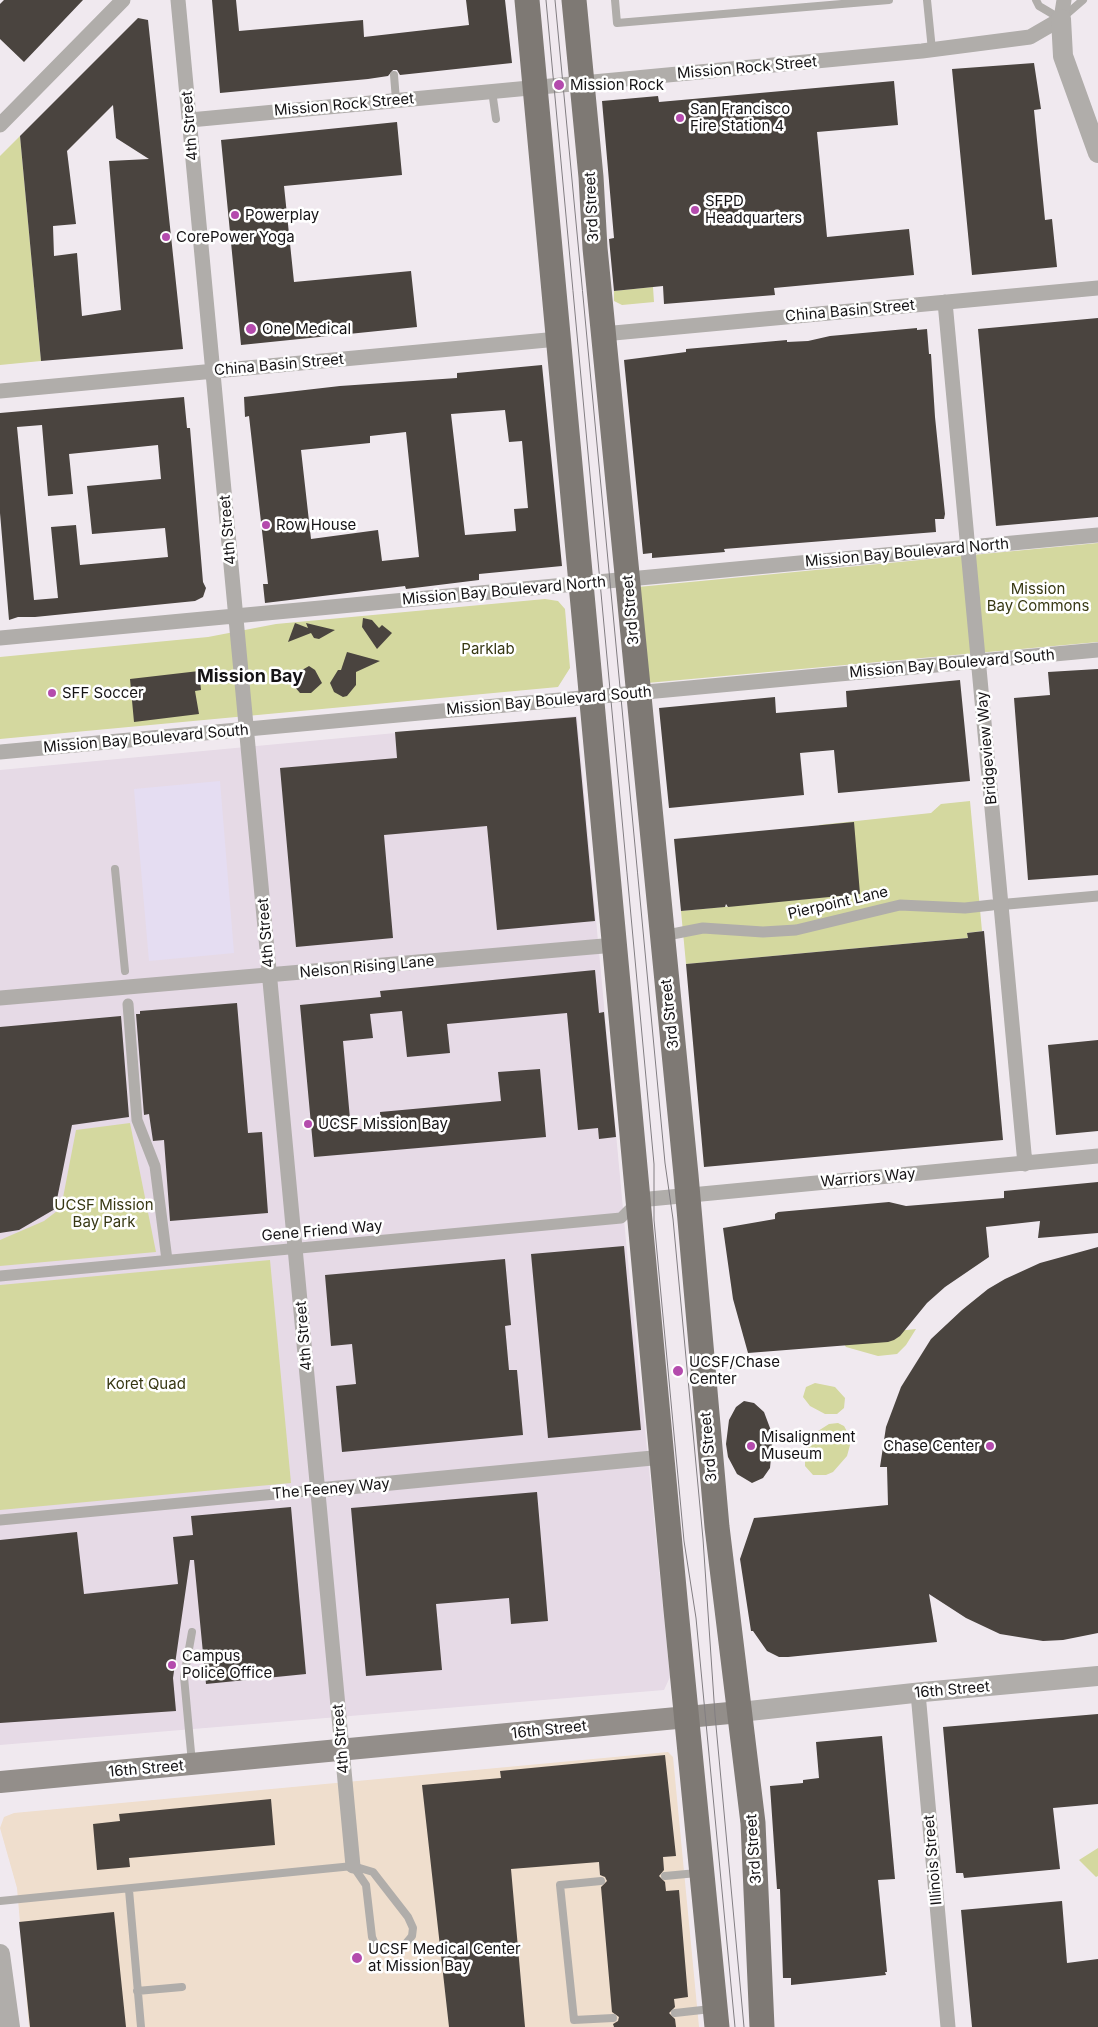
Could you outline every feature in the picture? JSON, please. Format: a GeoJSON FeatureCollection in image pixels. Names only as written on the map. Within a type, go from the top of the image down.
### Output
{"type":"FeatureCollection","features":[{"type":"Feature","properties":{"kind":"main road"},"geometry":{"type":"LineString","coordinates":[[527,0],[686,1718],[716,2018]]}},
{"type":"Feature","properties":{"kind":"main road","name":"3rd Street"},"geometry":{"type":"LineString","coordinates":[[574,0],[603,334],[639,693],[717,1532],[753,1823],[762,2027]]}},
{"type":"Feature","properties":{"kind":"main road","name":"16th Street"},"geometry":{"type":"LineString","coordinates":[[0,1782],[740,1712]]}},
{"type":"Feature","properties":{"kind":"street"},"geometry":{"type":"LineString","coordinates":[[0,125],[123,0]]}},
{"type":"Feature","properties":{"kind":"street","name":"4th Street"},"geometry":{"type":"LineString","coordinates":[[178,0],[353,1866]]}},
{"type":"Feature","properties":{"kind":"street"},"geometry":{"type":"LineString","coordinates":[[1062,10],[1063,56],[1098,153]]}},
{"type":"Feature","properties":{"kind":"street","name":"Mission Rock Street"},"geometry":{"type":"LineString","coordinates":[[190,120],[932,50],[1030,37],[1062,10]]}},
{"type":"Feature","properties":{"kind":"street","name":"China Basin Street"},"geometry":{"type":"LineString","coordinates":[[603,334],[1098,288]]}},
{"type":"Feature","properties":{"kind":"street","name":"Bridgeview Way"},"geometry":{"type":"LineString","coordinates":[[945,302],[1025,1164]]}},
{"type":"Feature","properties":{"kind":"street","name":"China Basin Street"},"geometry":{"type":"LineString","coordinates":[[0,391],[558,338]]}},
{"type":"Feature","properties":{"kind":"street","name":"Mission Bay Boulevard North"},"geometry":{"type":"LineString","coordinates":[[0,638],[1098,535]]}},
{"type":"Feature","properties":{"kind":"street","name":"Mission Bay Boulevard South"},"geometry":{"type":"LineString","coordinates":[[0,752],[1098,650]]}},
{"type":"Feature","properties":{"kind":"street"},"geometry":{"type":"LineString","coordinates":[[1008,904],[1098,896]]}},
{"type":"Feature","properties":{"kind":"street","name":"Pierpoint Lane"},"geometry":{"type":"LineString","coordinates":[[662,936],[703,928],[763,932],[796,930],[900,905],[965,908],[992,906]]}},
{"type":"Feature","properties":{"kind":"street","name":"Nelson Rising Lane"},"geometry":{"type":"LineString","coordinates":[[0,998],[615,945]]}},
{"type":"Feature","properties":{"kind":"street"},"geometry":{"type":"LineString","coordinates":[[128,1004],[137,1120],[155,1166],[166,1260]]}},
{"type":"Feature","properties":{"kind":"street","name":"Warriors Way"},"geometry":{"type":"LineString","coordinates":[[639,1200],[1098,1156]]}},
{"type":"Feature","properties":{"kind":"street","name":"Gene Friend Way"},"geometry":{"type":"LineString","coordinates":[[0,1276],[620,1218],[639,1200]]}},
{"type":"Feature","properties":{"kind":"street","name":"The Feeney Way"},"geometry":{"type":"LineString","coordinates":[[0,1520],[663,1457]]}},
{"type":"Feature","properties":{"kind":"street","name":"16th Street"},"geometry":{"type":"LineString","coordinates":[[740,1712],[1098,1676]]}},
{"type":"Feature","properties":{"kind":"street","name":"Illinois Street"},"geometry":{"type":"LineString","coordinates":[[918,1693],[948,2027]]}},
{"type":"Feature","properties":{"kind":"street"},"geometry":{"type":"LineString","coordinates":[[0,1954],[10,2027]]}},
{"type":"Feature","properties":{"kind":"lane"},"geometry":{"type":"LineString","coordinates":[[615,0],[617,23],[889,0]]}},
{"type":"Feature","properties":{"kind":"lane"},"geometry":{"type":"LineString","coordinates":[[928,0],[932,50]]}},
{"type":"Feature","properties":{"kind":"lane"},"geometry":{"type":"LineString","coordinates":[[1036,0],[1039,6],[1062,10],[1083,0]]}},
{"type":"Feature","properties":{"kind":"lane"},"geometry":{"type":"LineString","coordinates":[[394,76],[396,100]]}},
{"type":"Feature","properties":{"kind":"lane"},"geometry":{"type":"LineString","coordinates":[[492,91],[496,118]]}},
{"type":"Feature","properties":{"kind":"lane"},"geometry":{"type":"LineString","coordinates":[[115,869],[125,971]]}},
{"type":"Feature","properties":{"kind":"lane"},"geometry":{"type":"LineString","coordinates":[[192,1632],[184,1677],[192,1765]]}},
{"type":"Feature","properties":{"kind":"lane"},"geometry":{"type":"LineString","coordinates":[[0,1901],[129,1890],[353,1866],[373,1872],[408,1917],[413,1928],[412,1936],[403,1947],[387,1950],[375,1944],[372,1937],[366,1885],[353,1866]]}},
{"type":"Feature","properties":{"kind":"lane"},"geometry":{"type":"LineString","coordinates":[[665,1876],[702,1873]]}},
{"type":"Feature","properties":{"kind":"lane"},"geometry":{"type":"LineString","coordinates":[[601,1882],[560,1885],[574,2020],[613,2018]]}},
{"type":"Feature","properties":{"kind":"lane"},"geometry":{"type":"LineString","coordinates":[[129,1890],[141,2027]]}},
{"type":"Feature","properties":{"kind":"lane"},"geometry":{"type":"LineString","coordinates":[[138,1991],[182,1987]]}},
{"type":"Feature","properties":{"kind":"lane"},"geometry":{"type":"LineString","coordinates":[[675,2013],[716,2018]]}},
{"type":"Feature","properties":{"kind":"shaded area","name":"UCSF Mission Bay"},"geometry":{"type":"Polygon","coordinates":[[[577,716],[626,1241],[670,1677],[664,1690],[0,1745],[0,770],[577,716]]]}},
{"type":"Feature","properties":{"kind":"shaded area"},"geometry":{"type":"Polygon","coordinates":[[[220,781],[234,953],[149,961],[134,789],[220,781]]]}},
{"type":"Feature","properties":{"kind":"shaded area","name":"UCSF Medical Center at Mission Bay"},"geometry":{"type":"Polygon","coordinates":[[[668,1752],[673,1757],[699,2027],[29,2027],[17,1888],[0,1828],[4,1817],[14,1813],[668,1752]]]}},
{"type":"Feature","properties":{"kind":"green space"},"geometry":{"type":"Polygon","coordinates":[[[20,136],[41,361],[0,365],[0,156],[20,136]]]}},
{"type":"Feature","properties":{"kind":"green space"},"geometry":{"type":"Polygon","coordinates":[[[653,287],[654,302],[622,305],[614,301],[614,291],[653,287]]]}},
{"type":"Feature","properties":{"kind":"green space","name":"Mission Bay Commons"},"geometry":{"type":"Polygon","coordinates":[[[1098,543],[1098,642],[647,683],[638,587],[1098,543]]]}},
{"type":"Feature","properties":{"kind":"green space","name":"Parklab"},"geometry":{"type":"Polygon","coordinates":[[[545,599],[558,601],[565,609],[570,668],[558,687],[0,739],[0,657],[208,637],[276,624],[545,599]]]}},
{"type":"Feature","properties":{"kind":"green space"},"geometry":{"type":"Polygon","coordinates":[[[970,801],[982,931],[967,933],[968,938],[686,964],[681,911],[826,897],[819,825],[931,813],[941,804],[970,801]]]}},
{"type":"Feature","properties":{"kind":"green space","name":"UCSF Mission Bay Park"},"geometry":{"type":"Polygon","coordinates":[[[130,1123],[156,1252],[0,1266],[0,1240],[44,1221],[61,1208],[76,1130],[130,1123]]]}},
{"type":"Feature","properties":{"kind":"green space","name":"Koret Quad"},"geometry":{"type":"Polygon","coordinates":[[[270,1260],[291,1483],[0,1510],[0,1285],[270,1260]]]}},
{"type":"Feature","properties":{"kind":"green space"},"geometry":{"type":"Polygon","coordinates":[[[916,1329],[906,1345],[897,1354],[878,1356],[846,1347],[839,1337],[916,1329]]]}},
{"type":"Feature","properties":{"kind":"green space"},"geometry":{"type":"Polygon","coordinates":[[[815,1383],[835,1387],[845,1398],[844,1408],[837,1414],[825,1414],[810,1406],[803,1397],[806,1387],[815,1383]]]}},
{"type":"Feature","properties":{"kind":"green space"},"geometry":{"type":"Polygon","coordinates":[[[838,1423],[844,1426],[849,1435],[850,1445],[847,1456],[833,1472],[826,1475],[813,1475],[805,1466],[805,1450],[818,1431],[829,1424],[838,1423]]]}},
{"type":"Feature","properties":{"kind":"green space"},"geometry":{"type":"Polygon","coordinates":[[[1098,1848],[1098,1876],[1096,1877],[1079,1860],[1098,1848]]]}},
{"type":"Feature","properties":{"kind":"building"},"geometry":{"type":"Polygon","coordinates":[[[4,0],[83,0],[24,62],[0,39],[0,4],[4,0]]]}},
{"type":"Feature","properties":{"kind":"building"},"geometry":{"type":"Polygon","coordinates":[[[212,0],[236,0],[239,31],[363,20],[364,37],[469,25],[466,0],[505,0],[512,63],[400,75],[397,70],[393,70],[388,76],[368,79],[220,93],[212,0]]]}},
{"type":"Feature","properties":{"kind":"building"},"geometry":{"type":"Polygon","coordinates":[[[138,18],[148,20],[183,349],[41,361],[20,136],[138,18]],[[113,105],[67,151],[76,224],[53,226],[54,256],[77,253],[82,316],[121,310],[109,161],[149,159],[116,138],[113,105]]]}},
{"type":"Feature","properties":{"kind":"building"},"geometry":{"type":"Polygon","coordinates":[[[1034,63],[1041,109],[1034,110],[1045,220],[1052,219],[1057,267],[972,275],[952,69],[1034,63]]]}},
{"type":"Feature","properties":{"kind":"building"},"geometry":{"type":"Polygon","coordinates":[[[894,81],[898,125],[817,132],[827,237],[909,229],[914,275],[774,288],[775,295],[664,304],[663,286],[614,291],[609,239],[614,238],[602,101],[658,96],[659,102],[894,81]]]}},
{"type":"Feature","properties":{"kind":"building"},"geometry":{"type":"Polygon","coordinates":[[[397,122],[402,175],[284,186],[294,282],[411,271],[417,327],[241,345],[221,140],[397,122]]]}},
{"type":"Feature","properties":{"kind":"building"},"geometry":{"type":"Polygon","coordinates":[[[1098,318],[1098,517],[996,526],[978,329],[1098,318]]]}},
{"type":"Feature","properties":{"kind":"building"},"geometry":{"type":"Polygon","coordinates":[[[917,328],[917,330],[927,329],[929,354],[931,354],[935,417],[945,514],[944,519],[935,519],[936,532],[724,549],[725,552],[652,558],[652,553],[643,554],[624,360],[686,352],[686,349],[787,340],[787,342],[808,341],[830,336],[917,328]]]}},
{"type":"Feature","properties":{"kind":"building"},"geometry":{"type":"Polygon","coordinates":[[[542,365],[562,566],[479,574],[479,580],[406,589],[405,586],[265,603],[263,584],[268,584],[249,416],[245,417],[244,397],[340,386],[457,378],[457,373],[542,365]],[[505,410],[451,414],[465,535],[516,531],[514,509],[528,508],[522,441],[509,442],[505,410]],[[406,432],[370,436],[370,443],[301,450],[311,539],[378,530],[382,561],[419,557],[406,432]]]}},
{"type":"Feature","properties":{"kind":"building"},"geometry":{"type":"Polygon","coordinates":[[[184,397],[187,428],[190,428],[203,582],[206,588],[203,597],[195,601],[35,617],[18,617],[9,620],[0,513],[0,413],[184,397]],[[42,425],[17,427],[34,600],[58,598],[51,527],[76,525],[80,565],[168,557],[165,528],[92,534],[87,486],[161,479],[158,445],[69,454],[73,494],[48,496],[42,425]]]}},
{"type":"Feature","properties":{"kind":"building"},"geometry":{"type":"Polygon","coordinates":[[[363,618],[372,620],[379,628],[382,625],[392,633],[377,649],[362,627],[363,618]]]}},
{"type":"Feature","properties":{"kind":"building"},"geometry":{"type":"Polygon","coordinates":[[[295,623],[308,628],[306,623],[335,630],[319,639],[314,638],[311,633],[288,642],[295,623]]]}},
{"type":"Feature","properties":{"kind":"building"},"geometry":{"type":"Polygon","coordinates":[[[347,652],[380,661],[356,672],[356,685],[347,696],[343,697],[334,692],[330,683],[338,670],[341,670],[347,652]]]}},
{"type":"Feature","properties":{"kind":"building"},"geometry":{"type":"Polygon","coordinates":[[[309,666],[315,670],[322,683],[311,693],[300,693],[294,686],[293,679],[297,673],[309,666]]]}},
{"type":"Feature","properties":{"kind":"building"},"geometry":{"type":"Polygon","coordinates":[[[1098,669],[1098,875],[1028,880],[1014,698],[1050,695],[1048,672],[1098,669]]]}},
{"type":"Feature","properties":{"kind":"building"},"geometry":{"type":"Polygon","coordinates":[[[199,671],[201,690],[195,691],[199,714],[134,722],[130,679],[199,671]]]}},
{"type":"Feature","properties":{"kind":"building"},"geometry":{"type":"Polygon","coordinates":[[[960,680],[970,781],[838,793],[834,750],[800,753],[804,795],[669,808],[659,708],[775,697],[776,713],[847,707],[846,691],[960,680]]]}},
{"type":"Feature","properties":{"kind":"building"},"geometry":{"type":"Polygon","coordinates":[[[576,717],[595,921],[497,930],[487,826],[384,835],[393,938],[296,947],[280,768],[397,758],[395,732],[576,717]]]}},
{"type":"Feature","properties":{"kind":"building"},"geometry":{"type":"Polygon","coordinates":[[[854,822],[860,894],[728,907],[726,904],[725,907],[681,911],[674,839],[854,822]]]}},
{"type":"Feature","properties":{"kind":"building"},"geometry":{"type":"Polygon","coordinates":[[[984,931],[1003,1140],[704,1167],[686,964],[968,938],[967,933],[984,931]]]}},
{"type":"Feature","properties":{"kind":"building"},"geometry":{"type":"Polygon","coordinates":[[[595,970],[599,1013],[604,1012],[616,1137],[599,1139],[598,1128],[578,1130],[567,1013],[447,1024],[450,1053],[407,1057],[402,1011],[370,1014],[373,1038],[343,1041],[351,1130],[381,1127],[380,1112],[501,1101],[498,1072],[540,1069],[546,1137],[314,1157],[300,1005],[381,997],[380,991],[595,970]]]}},
{"type":"Feature","properties":{"kind":"building"},"geometry":{"type":"Polygon","coordinates":[[[237,1003],[248,1133],[262,1132],[268,1213],[170,1221],[164,1140],[153,1141],[149,1114],[144,1115],[136,1014],[140,1014],[140,1011],[237,1003]]]}},
{"type":"Feature","properties":{"kind":"building"},"geometry":{"type":"Polygon","coordinates":[[[121,1016],[129,1117],[72,1125],[55,1209],[19,1230],[0,1233],[0,1027],[121,1016]]]}},
{"type":"Feature","properties":{"kind":"building"},"geometry":{"type":"Polygon","coordinates":[[[1098,1040],[1098,1131],[1056,1135],[1048,1045],[1098,1040]]]}},
{"type":"Feature","properties":{"kind":"building"},"geometry":{"type":"Polygon","coordinates":[[[1098,1182],[1098,1233],[1038,1238],[1040,1221],[986,1227],[989,1257],[945,1287],[927,1303],[900,1336],[894,1340],[748,1353],[733,1299],[723,1228],[775,1219],[775,1214],[778,1212],[889,1202],[906,1206],[1004,1198],[1004,1191],[1098,1182]]]}},
{"type":"Feature","properties":{"kind":"building"},"geometry":{"type":"Polygon","coordinates":[[[624,1246],[641,1430],[548,1438],[531,1254],[624,1246]]]}},
{"type":"Feature","properties":{"kind":"building","name":"Chase Center"},"geometry":{"type":"Polygon","coordinates":[[[1098,1247],[1098,1633],[1063,1640],[1043,1641],[1000,1634],[966,1618],[929,1594],[937,1642],[788,1657],[779,1657],[767,1651],[753,1631],[751,1631],[740,1559],[754,1518],[888,1505],[887,1467],[880,1467],[886,1427],[901,1387],[931,1339],[962,1310],[988,1289],[1005,1279],[1040,1263],[1098,1247]]]}},
{"type":"Feature","properties":{"kind":"building"},"geometry":{"type":"Polygon","coordinates":[[[505,1259],[511,1325],[505,1326],[509,1370],[517,1370],[523,1435],[342,1452],[336,1386],[356,1384],[352,1344],[331,1346],[325,1275],[505,1259]]]}},
{"type":"Feature","properties":{"kind":"building"},"geometry":{"type":"Polygon","coordinates":[[[744,1401],[754,1403],[764,1412],[773,1436],[770,1468],[763,1478],[752,1483],[737,1474],[728,1457],[726,1444],[729,1420],[736,1407],[744,1401]]]}},
{"type":"Feature","properties":{"kind":"building"},"geometry":{"type":"Polygon","coordinates":[[[537,1492],[548,1621],[511,1624],[509,1598],[436,1604],[442,1670],[366,1676],[351,1508],[537,1492]]]}},
{"type":"Feature","properties":{"kind":"building"},"geometry":{"type":"Polygon","coordinates":[[[291,1507],[306,1674],[206,1684],[194,1560],[190,1560],[173,1678],[176,1711],[0,1723],[0,1540],[77,1532],[84,1594],[178,1584],[173,1537],[193,1535],[191,1516],[291,1507]]]}},
{"type":"Feature","properties":{"kind":"building"},"geometry":{"type":"Polygon","coordinates":[[[1098,1714],[1098,1804],[1053,1808],[1060,1869],[964,1878],[963,1873],[956,1873],[943,1727],[1098,1714]]]}},
{"type":"Feature","properties":{"kind":"building"},"geometry":{"type":"Polygon","coordinates":[[[882,1736],[895,1879],[878,1880],[886,1975],[791,1985],[791,1978],[783,1978],[780,1889],[777,1889],[770,1786],[803,1783],[803,1780],[819,1778],[816,1742],[882,1736]]]}},
{"type":"Feature","properties":{"kind":"building"},"geometry":{"type":"Polygon","coordinates":[[[665,1755],[676,1856],[663,1857],[664,1870],[659,1876],[665,1882],[666,1891],[679,1890],[688,1997],[674,1999],[675,2007],[669,2013],[675,2019],[676,2027],[614,2027],[613,2024],[618,2021],[619,2017],[612,2012],[601,1887],[607,1881],[605,1877],[600,1875],[599,1862],[511,1869],[525,2027],[449,2027],[422,1785],[501,1778],[500,1771],[665,1755]]]}},
{"type":"Feature","properties":{"kind":"building"},"geometry":{"type":"Polygon","coordinates":[[[271,1799],[275,1845],[129,1858],[130,1867],[97,1870],[93,1824],[120,1821],[119,1814],[271,1799]]]}},
{"type":"Feature","properties":{"kind":"building"},"geometry":{"type":"Polygon","coordinates":[[[1062,1901],[1067,1963],[1098,1959],[1098,2027],[972,2027],[961,1910],[1062,1901]]]}},
{"type":"Feature","properties":{"kind":"building"},"geometry":{"type":"Polygon","coordinates":[[[114,1912],[126,2027],[30,2027],[19,1922],[114,1912]]]}},
{"type":"Feature","properties":{"kind":"tram line"},"geometry":{"type":"LineString","coordinates":[[546,0],[654,1164],[654,1220],[684,1541],[696,1618],[735,2027]]}},
{"type":"Feature","properties":{"kind":"tram line"},"geometry":{"type":"LineString","coordinates":[[555,0],[665,1163],[673,1219],[703,1539],[715,1715],[744,2027]]}},
{"type":"Feature","properties":{"kind":"place","name":"Mission Rock"},"geometry":{"type":"Point","coordinates":[559,85]}},
{"type":"Feature","properties":{"kind":"place","name":"San Francisco Fire Station 4"},"geometry":{"type":"Point","coordinates":[680,118]}},
{"type":"Feature","properties":{"kind":"place","name":"SFPD Headquarters"},"geometry":{"type":"Point","coordinates":[695,210]}},
{"type":"Feature","properties":{"kind":"place","name":"Powerplay"},"geometry":{"type":"Point","coordinates":[235,215]}},
{"type":"Feature","properties":{"kind":"place","name":"CorePower Yoga"},"geometry":{"type":"Point","coordinates":[166,237]}},
{"type":"Feature","properties":{"kind":"place","name":"One Medical"},"geometry":{"type":"Point","coordinates":[251,329]}},
{"type":"Feature","properties":{"kind":"place","name":"Row House"},"geometry":{"type":"Point","coordinates":[266,525]}},
{"type":"Feature","properties":{"kind":"place","name":"SFF Soccer"},"geometry":{"type":"Point","coordinates":[52,693]}},
{"type":"Feature","properties":{"kind":"place","name":"UCSF Mission Bay"},"geometry":{"type":"Point","coordinates":[308,1124]}},
{"type":"Feature","properties":{"kind":"place","name":"UCSF/Chase Center"},"geometry":{"type":"Point","coordinates":[678,1371]}},
{"type":"Feature","properties":{"kind":"place","name":"Misalignment Museum"},"geometry":{"type":"Point","coordinates":[751,1446]}},
{"type":"Feature","properties":{"kind":"place","name":"Chase Center"},"geometry":{"type":"Point","coordinates":[990,1446]}},
{"type":"Feature","properties":{"kind":"place","name":"Campus Police Office"},"geometry":{"type":"Point","coordinates":[172,1665]}},
{"type":"Feature","properties":{"kind":"place","name":"UCSF Medical Center at Mission Bay"},"geometry":{"type":"Point","coordinates":[357,1958]}},
{"type":"Feature","properties":{"kind":"district","name":"Mission Bay"},"geometry":{"type":"Point","coordinates":[250,677]}}]}
